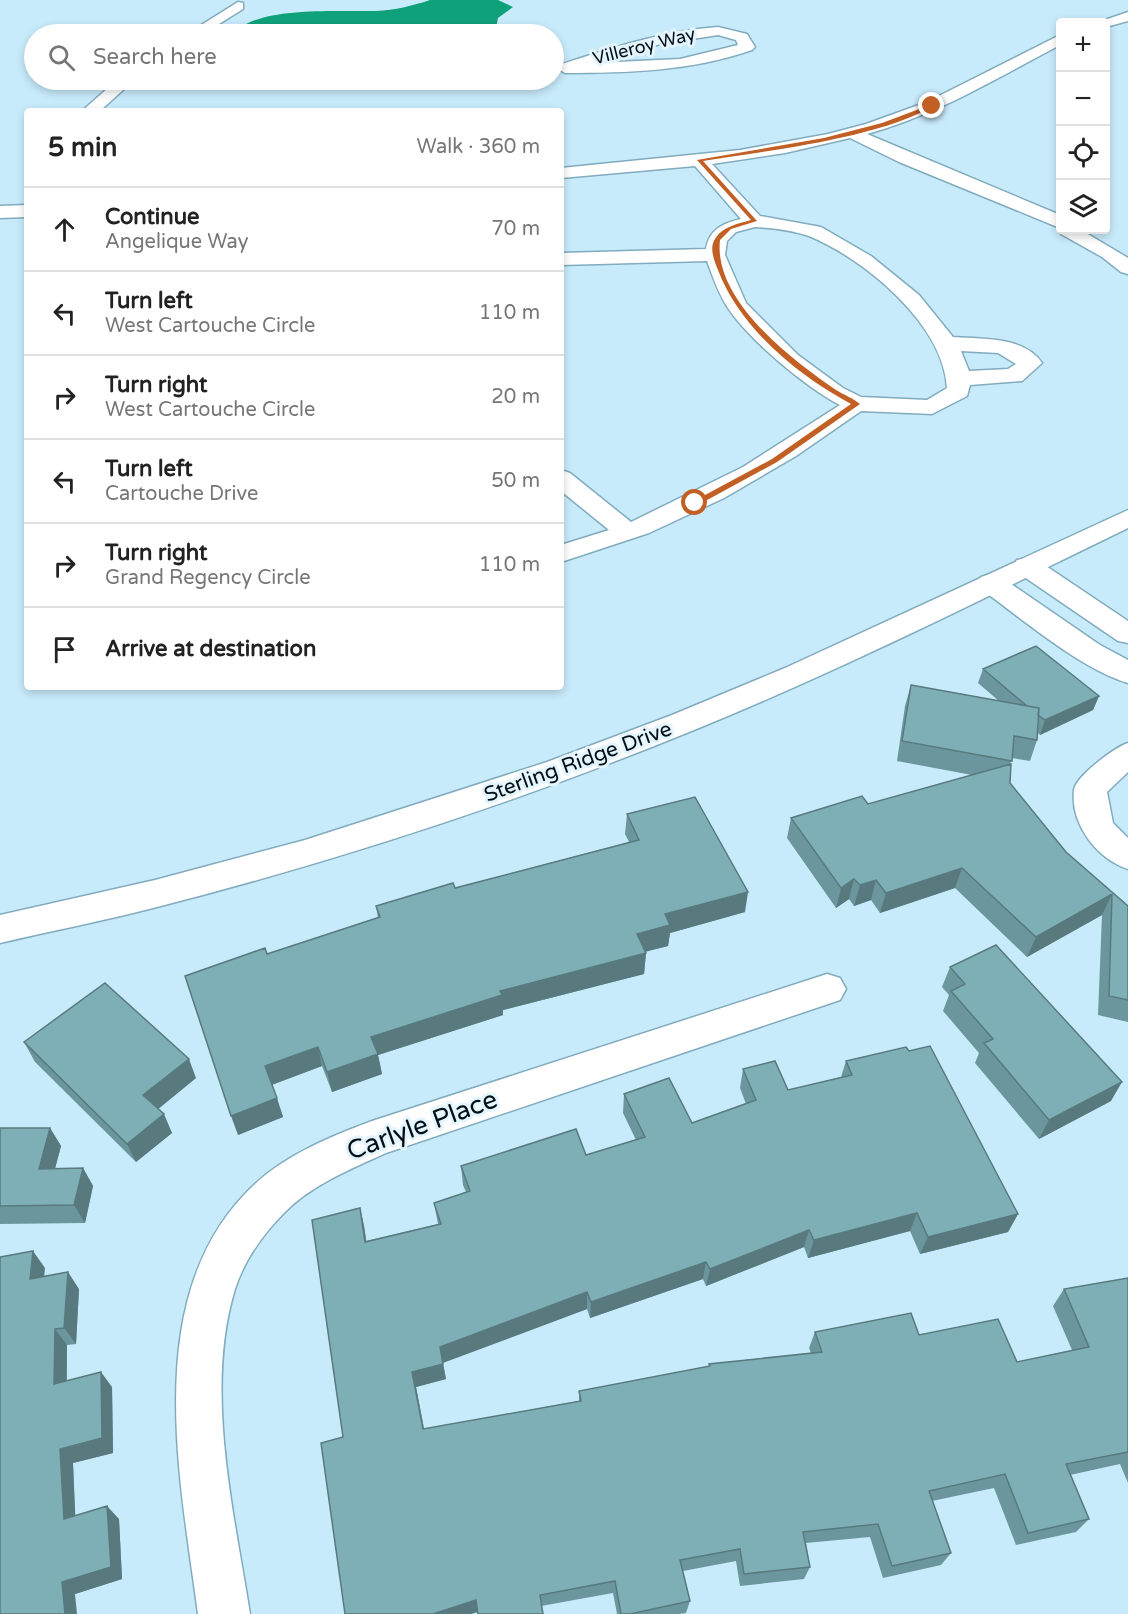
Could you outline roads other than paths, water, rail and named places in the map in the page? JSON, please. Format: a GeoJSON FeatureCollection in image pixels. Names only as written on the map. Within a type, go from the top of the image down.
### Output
{"type":"FeatureCollection","features":[{"type":"Feature","properties":{"kind":"street"},"geometry":{"type":"LineString","coordinates":[[209,24],[240,3],[252,0]]}},
{"type":"Feature","properties":{"kind":"street"},"geometry":{"type":"LineString","coordinates":[[1110,22],[1128,16]]}},
{"type":"Feature","properties":{"kind":"street","name":"Villeroy Way"},"geometry":{"type":"LineString","coordinates":[[564,67],[644,43],[696,32],[718,31],[742,37],[747,47],[723,56],[667,66],[564,68]]}},
{"type":"Feature","properties":{"kind":"street"},"geometry":{"type":"LineString","coordinates":[[564,173],[699,160],[852,133],[914,113],[949,98],[1008,64],[1056,41]]}},
{"type":"Feature","properties":{"kind":"street"},"geometry":{"type":"LineString","coordinates":[[93,108],[114,90]]}},
{"type":"Feature","properties":{"kind":"street"},"geometry":{"type":"LineString","coordinates":[[852,133],[1056,222]]}},
{"type":"Feature","properties":{"kind":"street"},"geometry":{"type":"LineString","coordinates":[[699,160],[754,221]]}},
{"type":"Feature","properties":{"kind":"street"},"geometry":{"type":"LineString","coordinates":[[14,212],[24,194]]}},
{"type":"Feature","properties":{"kind":"street"},"geometry":{"type":"LineString","coordinates":[[754,221],[793,224],[822,235],[846,248],[891,280],[926,315],[945,343],[961,378],[959,390],[932,407],[856,404],[835,393],[798,366],[751,322],[730,294],[715,255],[717,240],[729,228],[754,221]]}},
{"type":"Feature","properties":{"kind":"street"},"geometry":{"type":"LineString","coordinates":[[1078,234],[1109,253],[1128,268]]}},
{"type":"Feature","properties":{"kind":"street"},"geometry":{"type":"LineString","coordinates":[[1091,234],[1128,252]]}},
{"type":"Feature","properties":{"kind":"street"},"geometry":{"type":"LineString","coordinates":[[564,259],[715,255]]}},
{"type":"Feature","properties":{"kind":"street"},"geometry":{"type":"LineString","coordinates":[[945,343],[1002,347],[1031,363],[1014,376],[961,378]]}},
{"type":"Feature","properties":{"kind":"street"},"geometry":{"type":"LineString","coordinates":[[564,553],[628,532],[732,485],[774,461],[856,404]]}},
{"type":"Feature","properties":{"kind":"street"},"geometry":{"type":"LineString","coordinates":[[564,480],[628,532]]}},
{"type":"Feature","properties":{"kind":"street","name":"Sterling Ridge Drive"},"geometry":{"type":"LineString","coordinates":[[0,929],[176,889],[315,850],[481,798],[684,723],[859,646],[1128,518]]}},
{"type":"Feature","properties":{"kind":"street"},"geometry":{"type":"LineString","coordinates":[[1027,566],[1053,586],[1128,634]]}},
{"type":"Feature","properties":{"kind":"street"},"geometry":{"type":"LineString","coordinates":[[991,583],[1090,652],[1128,673]]}},
{"type":"Feature","properties":{"kind":"street"},"geometry":{"type":"LineString","coordinates":[[1128,754],[1090,789],[1093,821],[1113,845],[1128,856]]}},
{"type":"Feature","properties":{"kind":"street","name":"Carlyle Place"},"geometry":{"type":"LineString","coordinates":[[224,1614],[199,1420],[201,1338],[212,1288],[233,1241],[269,1199],[326,1161],[375,1138],[827,989]]}}]}
